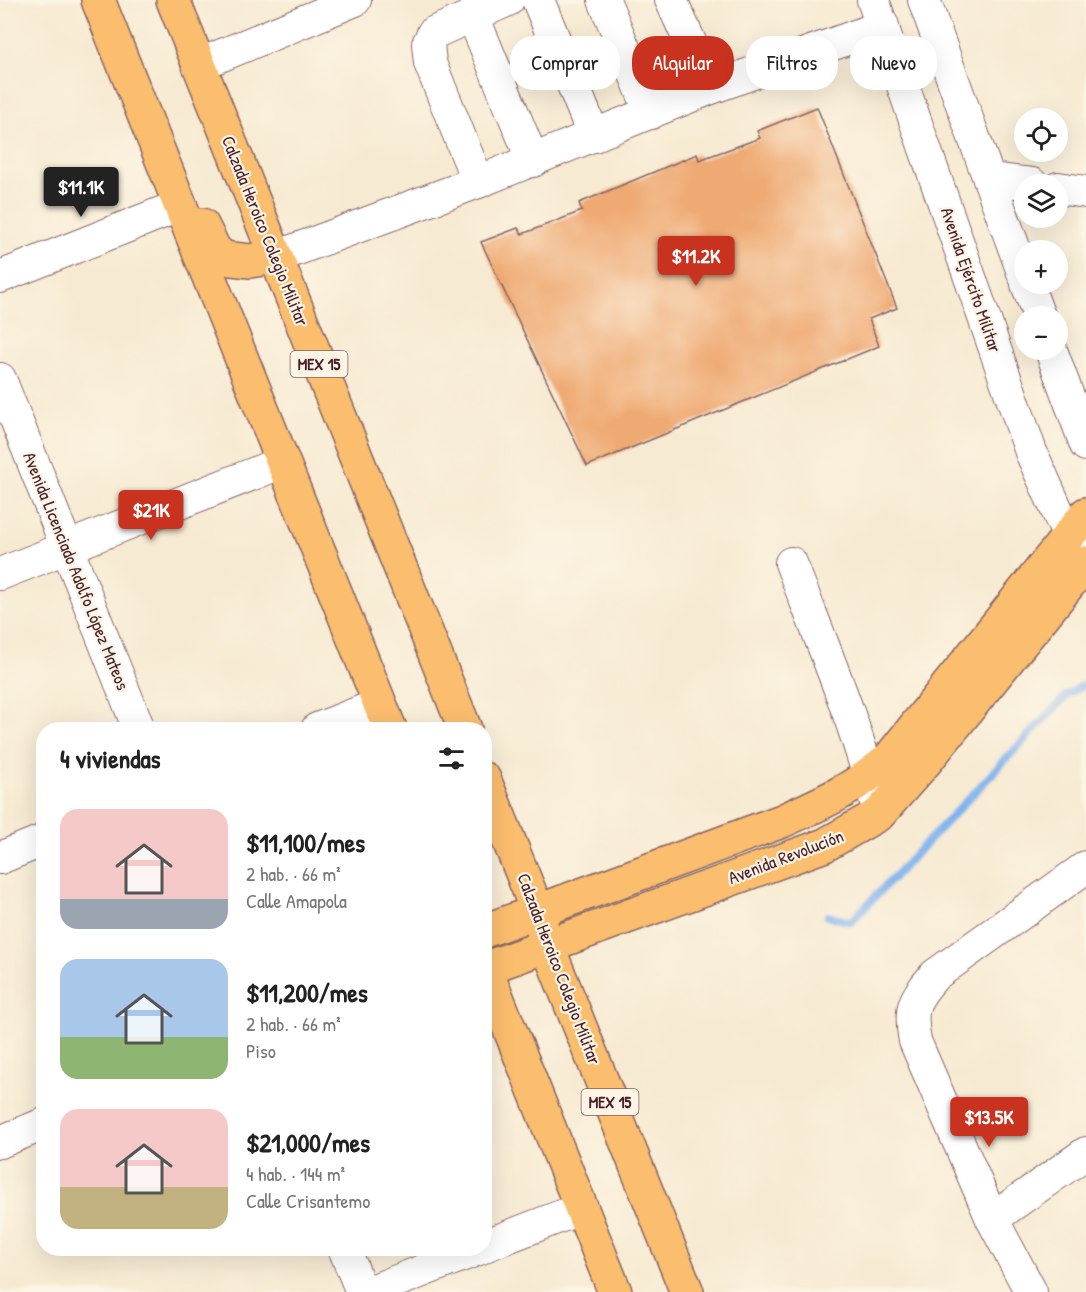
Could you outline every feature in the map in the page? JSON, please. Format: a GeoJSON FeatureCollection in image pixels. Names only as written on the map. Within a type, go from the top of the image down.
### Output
{"type":"FeatureCollection","features":[{"type":"Feature","properties":{"kind":"main road"},"geometry":{"type":"LineString","coordinates":[[99,0],[385,716]]}},
{"type":"Feature","properties":{"kind":"main road","name":"Calzada Heroico Colegio Militar"},"geometry":{"type":"LineString","coordinates":[[172,0],[462,722]]}},
{"type":"Feature","properties":{"kind":"main road"},"geometry":{"type":"LineString","coordinates":[[181,205],[189,205],[196,213],[214,249],[223,258],[250,261],[276,257]]}},
{"type":"Feature","properties":{"kind":"main road","name":"Avenida Revolución"},"geometry":{"type":"LineString","coordinates":[[492,928],[782,820],[829,800],[870,776],[888,760],[1082,541]]}},
{"type":"Feature","properties":{"kind":"main road","name":"Avenida Revolución"},"geometry":{"type":"LineString","coordinates":[[492,965],[825,845],[862,826],[879,814],[926,761],[1082,541]]}},
{"type":"Feature","properties":{"kind":"main road","name":"Calzada Heroico Colegio Militar"},"geometry":{"type":"LineString","coordinates":[[492,799],[537,910],[547,945],[687,1292]]}},
{"type":"Feature","properties":{"kind":"main road"},"geometry":{"type":"LineString","coordinates":[[492,984],[615,1292]]}},
{"type":"Feature","properties":{"kind":"street"},"geometry":{"type":"LineString","coordinates":[[198,65],[355,0]]}},
{"type":"Feature","properties":{"kind":"street"},"geometry":{"type":"LineString","coordinates":[[478,182],[430,63],[428,44],[433,33],[508,0]]}},
{"type":"Feature","properties":{"kind":"street"},"geometry":{"type":"LineString","coordinates":[[538,0],[594,136]]}},
{"type":"Feature","properties":{"kind":"street"},"geometry":{"type":"LineString","coordinates":[[604,0],[651,113]]}},
{"type":"Feature","properties":{"kind":"street"},"geometry":{"type":"LineString","coordinates":[[671,0],[687,36]]}},
{"type":"Feature","properties":{"kind":"street"},"geometry":{"type":"LineString","coordinates":[[924,0],[1014,247]]}},
{"type":"Feature","properties":{"kind":"street"},"geometry":{"type":"LineString","coordinates":[[734,78],[878,13]]}},
{"type":"Feature","properties":{"kind":"street","name":"Avenida Ejército Militar"},"geometry":{"type":"LineString","coordinates":[[878,13],[1031,452],[1082,541]]}},
{"type":"Feature","properties":{"kind":"street"},"geometry":{"type":"LineString","coordinates":[[472,14],[532,161]]}},
{"type":"Feature","properties":{"kind":"street"},"geometry":{"type":"LineString","coordinates":[[276,257],[478,182],[706,90]]}},
{"type":"Feature","properties":{"kind":"street"},"geometry":{"type":"LineString","coordinates":[[989,179],[1014,182]]}},
{"type":"Feature","properties":{"kind":"street"},"geometry":{"type":"LineString","coordinates":[[1068,189],[1086,192]]}},
{"type":"Feature","properties":{"kind":"street"},"geometry":{"type":"LineString","coordinates":[[0,277],[181,205]]}},
{"type":"Feature","properties":{"kind":"street"},"geometry":{"type":"LineString","coordinates":[[966,266],[1014,263]]}},
{"type":"Feature","properties":{"kind":"street"},"geometry":{"type":"LineString","coordinates":[[1056,360],[1086,445]]}},
{"type":"Feature","properties":{"kind":"street","name":"Avenida Licenciado Adolfo López Mateos"},"geometry":{"type":"LineString","coordinates":[[0,379],[136,722]]}},
{"type":"Feature","properties":{"kind":"street"},"geometry":{"type":"LineString","coordinates":[[0,574],[283,462]]}},
{"type":"Feature","properties":{"kind":"street"},"geometry":{"type":"LineString","coordinates":[[791,563],[870,776],[879,814]]}},
{"type":"Feature","properties":{"kind":"street"},"geometry":{"type":"LineString","coordinates":[[354,722],[385,716]]}},
{"type":"Feature","properties":{"kind":"street"},"geometry":{"type":"LineString","coordinates":[[0,858],[36,843]]}},
{"type":"Feature","properties":{"kind":"street"},"geometry":{"type":"LineString","coordinates":[[1031,1292],[992,1219],[915,1041],[910,1017],[916,996],[935,975],[1086,867]]}},
{"type":"Feature","properties":{"kind":"street"},"geometry":{"type":"LineString","coordinates":[[0,1142],[36,1127]]}},
{"type":"Feature","properties":{"kind":"street"},"geometry":{"type":"LineString","coordinates":[[992,1219],[1086,1153]]}},
{"type":"Feature","properties":{"kind":"street"},"geometry":{"type":"LineString","coordinates":[[492,1243],[582,1208]]}},
{"type":"Feature","properties":{"kind":"street"},"geometry":{"type":"LineString","coordinates":[[347,1256],[362,1292]]}},
{"type":"Feature","properties":{"kind":"street"},"geometry":{"type":"LineString","coordinates":[[369,1292],[460,1256]]}},
{"type":"Feature","properties":{"kind":"building"},"geometry":{"type":"Polygon","coordinates":[[[817,107],[897,308],[869,319],[879,346],[587,466],[481,242],[518,228],[522,234],[582,211],[579,203],[697,154],[699,160],[760,138],[757,131],[817,107]]]}},
{"type":"Feature","properties":{"kind":"waterway"},"geometry":{"type":"LineString","coordinates":[[828,916],[851,922],[1068,694],[1086,684]]}}]}
